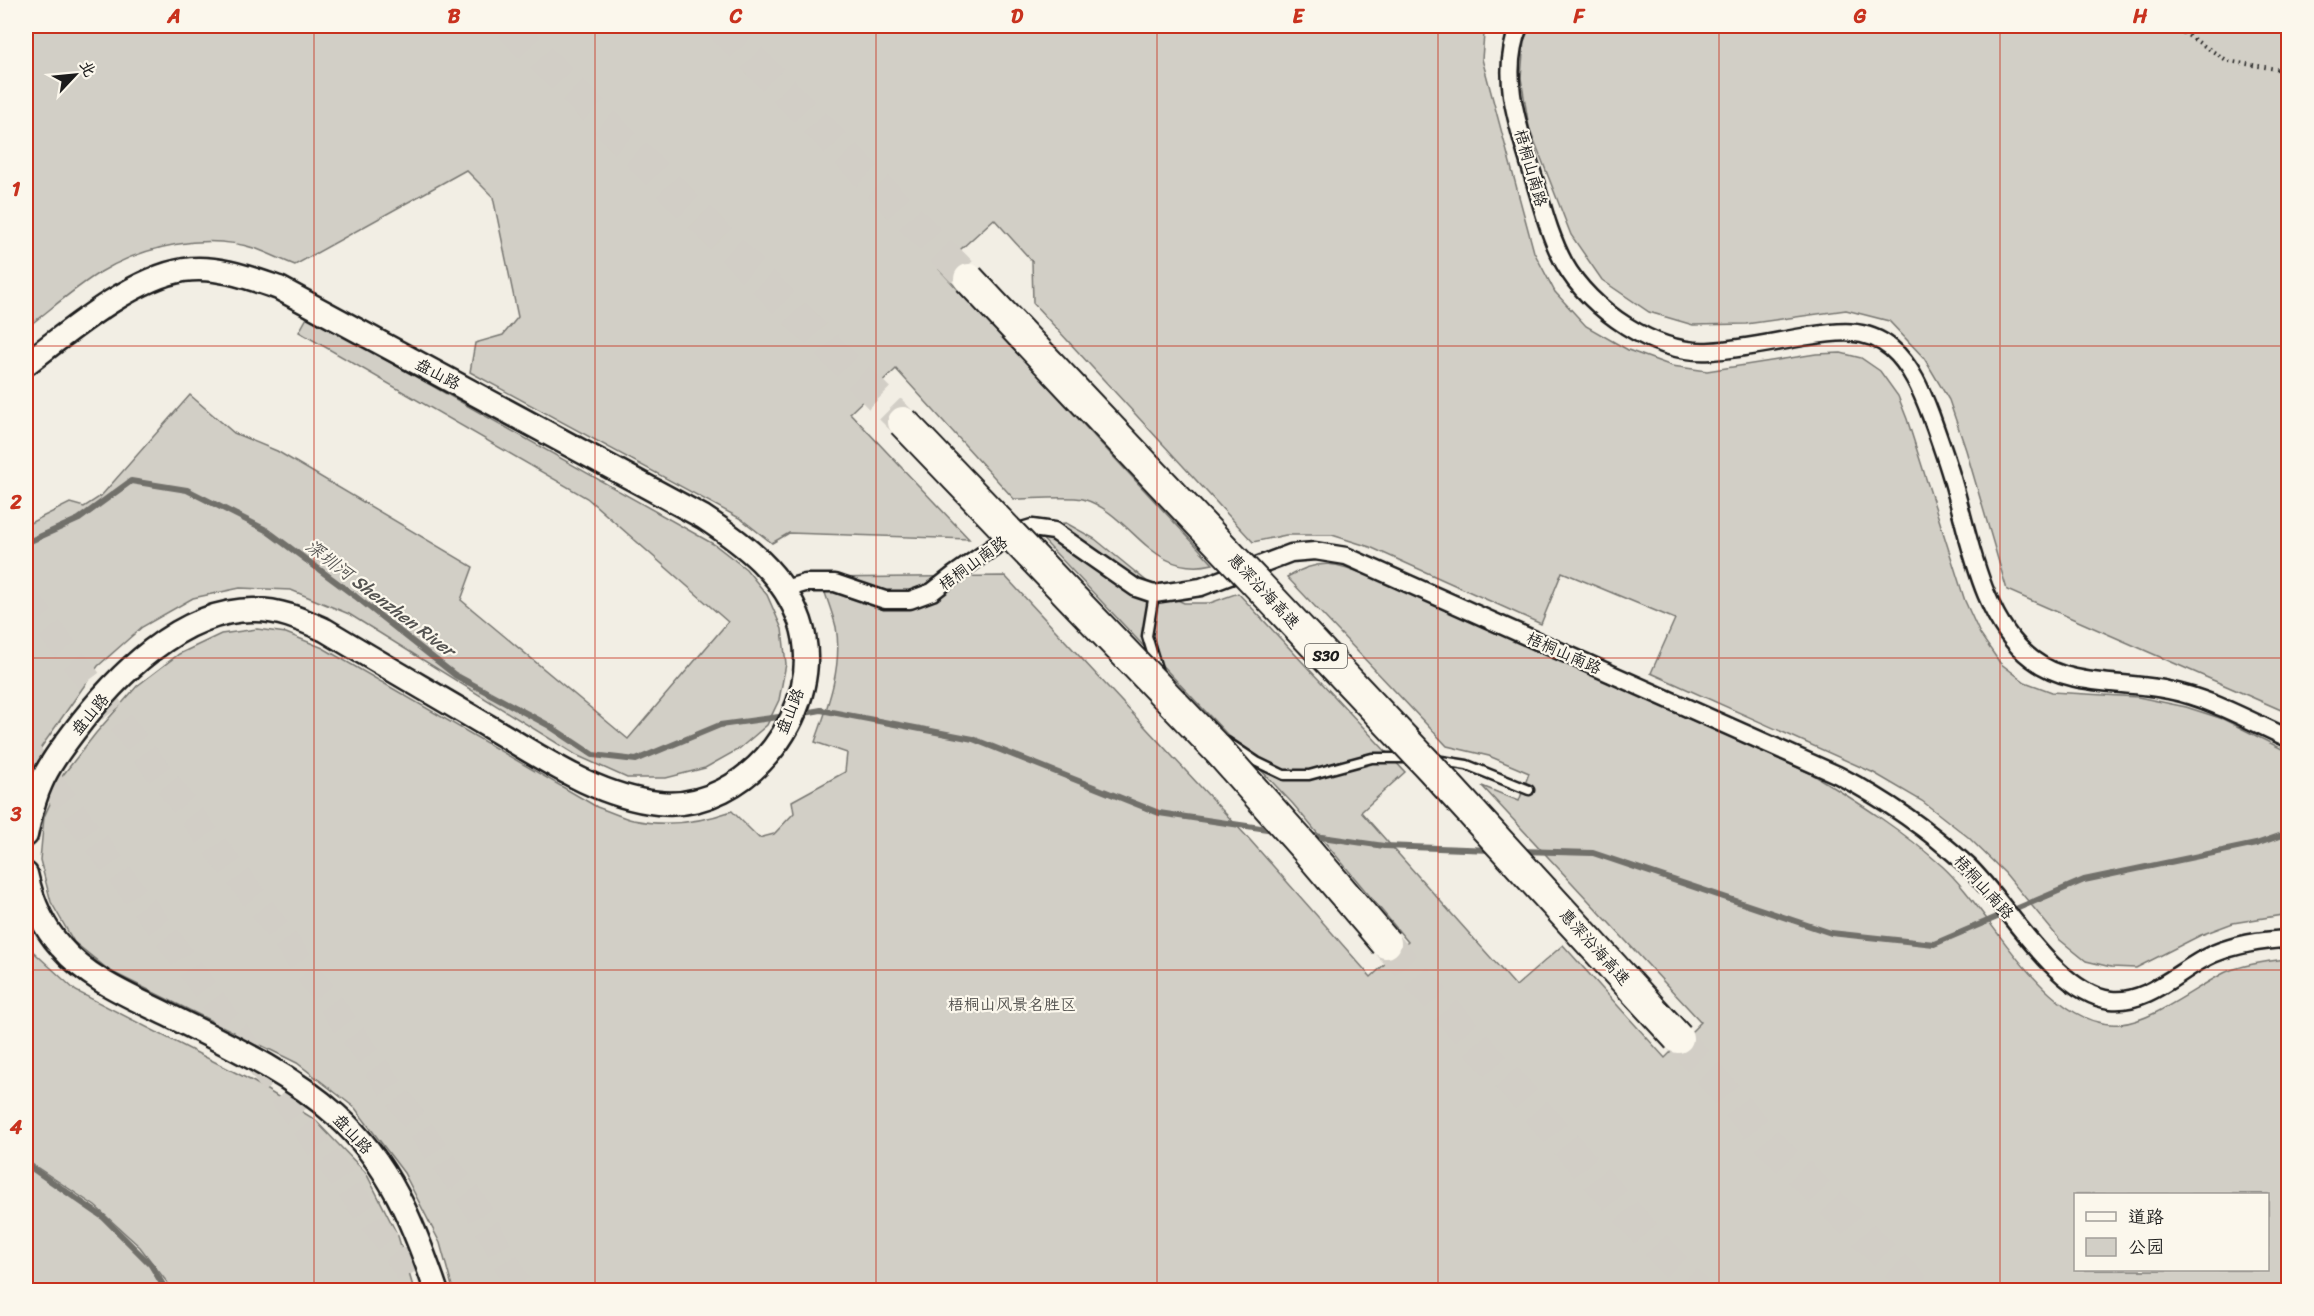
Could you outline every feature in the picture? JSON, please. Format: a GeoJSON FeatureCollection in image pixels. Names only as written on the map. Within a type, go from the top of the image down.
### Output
{"type":"FeatureCollection","features":[{"type":"Feature","properties":{"kind":"highway","name":"惠深沿海高速"},"geometry":{"type":"LineString","coordinates":[[969,279],[1431,768],[1678,1038]]}},
{"type":"Feature","properties":{"kind":"highway"},"geometry":{"type":"LineString","coordinates":[[903,422],[1219,751],[1386,943]]}},
{"type":"Feature","properties":{"kind":"main road","name":"盘山路"},"geometry":{"type":"LineString","coordinates":[[26,363],[99,310],[156,279],[184,270],[214,270],[243,276],[279,288],[703,517],[737,539],[766,565],[785,589],[800,622],[805,656],[801,691],[786,729],[759,765],[739,782],[716,794],[689,803],[660,803],[628,798],[577,778],[325,630],[288,614],[255,609],[220,614],[182,630],[150,650],[117,681],[84,718],[56,756],[41,782],[26,835]]}},
{"type":"Feature","properties":{"kind":"main road","name":"盘山路"},"geometry":{"type":"LineString","coordinates":[[26,874],[31,896],[44,924],[61,947],[86,971],[113,988],[250,1056],[293,1083],[335,1114],[361,1140],[385,1171],[404,1205],[422,1246],[436,1290]]}},
{"type":"Feature","properties":{"kind":"street","name":"梧桐山南路"},"geometry":{"type":"LineString","coordinates":[[1519,26],[1511,45],[1510,76],[1516,116],[1550,233],[1565,265],[1584,291],[1600,306],[1632,329],[1659,342],[1685,349],[1710,351],[1835,332],[1857,332],[1876,338],[1893,349],[1910,369],[1922,394],[1951,475],[1977,566],[2000,620],[2014,642],[2032,659],[2052,671],[2076,679],[2169,690],[2198,699],[2289,738]]}},
{"type":"Feature","properties":{"kind":"street","name":"梧桐山南路"},"geometry":{"type":"LineString","coordinates":[[785,589],[805,583],[835,583],[885,600],[910,600],[932,592],[1012,534],[1032,528],[1054,531],[1136,588],[1154,594],[1211,584],[1290,553],[1315,550],[1346,556],[1847,780],[1907,815],[1970,868],[2049,962],[2070,980],[2091,993],[2111,1000],[2131,999],[2151,991],[2194,963],[2215,953],[2261,941],[2289,939]]}},
{"type":"Feature","properties":{"kind":"lane"},"geometry":{"type":"LineString","coordinates":[[1154,594],[1147,636],[1157,669],[1174,698],[1197,720],[1214,732]]}},
{"type":"Feature","properties":{"kind":"lane"},"geometry":{"type":"LineString","coordinates":[[1223,738],[1257,762],[1284,775],[1309,775],[1372,758],[1424,758],[1467,765],[1529,790]]}},
{"type":"Feature","properties":{"kind":"path"},"geometry":{"type":"LineString","coordinates":[[2173,26],[2228,61],[2289,71]]}},
{"type":"Feature","properties":{"kind":"green space"},"geometry":{"type":"Polygon","coordinates":[[[26,26],[1488,26],[1484,34],[1482,59],[1534,252],[1555,292],[1586,326],[1628,350],[1672,366],[1707,371],[1816,354],[1841,353],[1861,358],[1880,371],[1898,396],[1907,419],[1965,601],[1980,634],[2000,663],[2025,682],[2052,692],[2138,697],[2186,707],[2223,719],[2288,752],[2288,914],[2233,923],[2201,935],[2136,968],[2111,967],[2086,961],[2060,940],[2005,873],[1968,837],[1922,801],[1874,773],[1651,673],[1675,619],[1562,572],[1541,624],[1370,547],[1332,535],[1286,535],[1253,542],[1033,303],[1032,261],[994,219],[939,269],[1213,564],[1191,566],[1173,562],[1157,554],[1116,518],[1083,499],[1014,499],[896,369],[850,413],[969,539],[789,533],[772,543],[741,519],[470,372],[475,343],[503,335],[518,317],[493,197],[466,170],[295,265],[257,249],[217,242],[175,244],[135,255],[99,273],[26,328],[26,26]]]}},
{"type":"Feature","properties":{"kind":"green space"},"geometry":{"type":"Polygon","coordinates":[[[1531,26],[2288,26],[2288,713],[2007,590],[1949,400],[1924,358],[1889,321],[1846,310],[1746,324],[1693,325],[1649,312],[1602,280],[1571,235],[1529,127],[1521,78],[1524,40],[1531,26]]]}},
{"type":"Feature","properties":{"kind":"green space"},"geometry":{"type":"Polygon","coordinates":[[[308,316],[715,545],[746,569],[767,595],[782,629],[786,664],[779,700],[767,725],[739,749],[705,768],[666,778],[627,778],[576,755],[349,614],[291,590],[240,588],[193,598],[142,627],[98,666],[26,769],[26,525],[70,503],[84,507],[101,496],[190,395],[234,433],[277,451],[473,567],[461,600],[628,739],[728,622],[587,498],[299,332],[308,316]]]}},
{"type":"Feature","properties":{"kind":"green space","name":"梧桐山风景名胜区"},"geometry":{"type":"Polygon","coordinates":[[[1066,523],[1095,539],[1160,592],[1184,603],[1210,603],[1238,593],[1405,772],[1361,812],[1516,986],[1563,945],[1665,1058],[1701,1022],[1482,786],[1519,801],[1529,773],[1489,756],[1447,746],[1287,577],[1300,570],[1322,564],[1342,566],[1364,574],[1812,774],[1879,817],[1942,866],[2044,988],[2068,1008],[2093,1021],[2120,1024],[2133,1022],[2160,1011],[2233,969],[2288,959],[2288,1290],[453,1290],[440,1243],[404,1173],[355,1108],[297,1063],[110,971],[74,942],[51,902],[40,860],[44,817],[63,775],[137,686],[179,654],[221,634],[257,629],[286,633],[323,648],[597,807],[620,816],[645,822],[671,823],[696,821],[732,811],[759,838],[774,834],[794,813],[792,801],[845,772],[847,753],[815,742],[833,686],[838,656],[836,627],[820,578],[1005,576],[1250,840],[1371,977],[1408,942],[1293,804],[1032,528],[1066,523]]]}},
{"type":"Feature","properties":{"kind":"green space"},"geometry":{"type":"Polygon","coordinates":[[[26,945],[76,991],[254,1082],[314,1119],[366,1173],[398,1236],[414,1290],[173,1290],[140,1247],[95,1206],[26,1160],[26,945]]]}},
{"type":"Feature","properties":{"kind":"green space"},"geometry":{"type":"Polygon","coordinates":[[[26,1166],[93,1210],[146,1259],[163,1290],[26,1290],[26,1166]]]}},
{"type":"Feature","properties":{"kind":"waterway","name":"深圳河 Shenzhen River"},"geometry":{"type":"LineString","coordinates":[[26,543],[79,519],[131,481],[187,490],[266,530],[355,596],[455,675],[548,725],[593,755],[636,760],[720,725],[786,716]]}},
{"type":"Feature","properties":{"kind":"waterway"},"geometry":{"type":"LineString","coordinates":[[799,714],[821,710],[973,739],[1159,813],[1274,830]]}},
{"type":"Feature","properties":{"kind":"waterway"},"geometry":{"type":"LineString","coordinates":[[1520,851],[1593,853],[1831,933],[1934,944],[2084,880],[2256,844],[2288,833]]}},
{"type":"Feature","properties":{"kind":"waterway"},"geometry":{"type":"LineString","coordinates":[[1308,835],[1384,846],[1492,850]]}},
{"type":"Feature","properties":{"kind":"waterway"},"geometry":{"type":"LineString","coordinates":[[26,1164],[103,1217],[151,1265],[166,1290]]}},
{"type":"Feature","properties":{"kind":"tunnel"},"geometry":{"type":"LineString","coordinates":[[509,26],[903,422]]}},
{"type":"Feature","properties":{"kind":"tunnel"},"geometry":{"type":"LineString","coordinates":[[720,26],[969,279]]}},
{"type":"Feature","properties":{"kind":"tunnel"},"geometry":{"type":"LineString","coordinates":[[26,598],[256,900],[477,1208],[521,1290]]}},
{"type":"Feature","properties":{"kind":"tunnel"},"geometry":{"type":"LineString","coordinates":[[26,750],[168,938],[404,1265],[417,1290]]}},
{"type":"Feature","properties":{"kind":"tunnel"},"geometry":{"type":"LineString","coordinates":[[1386,943],[1696,1290]]}},
{"type":"Feature","properties":{"kind":"tunnel"},"geometry":{"type":"LineString","coordinates":[[1678,1038],[1767,1141],[1920,1290]]}}]}
